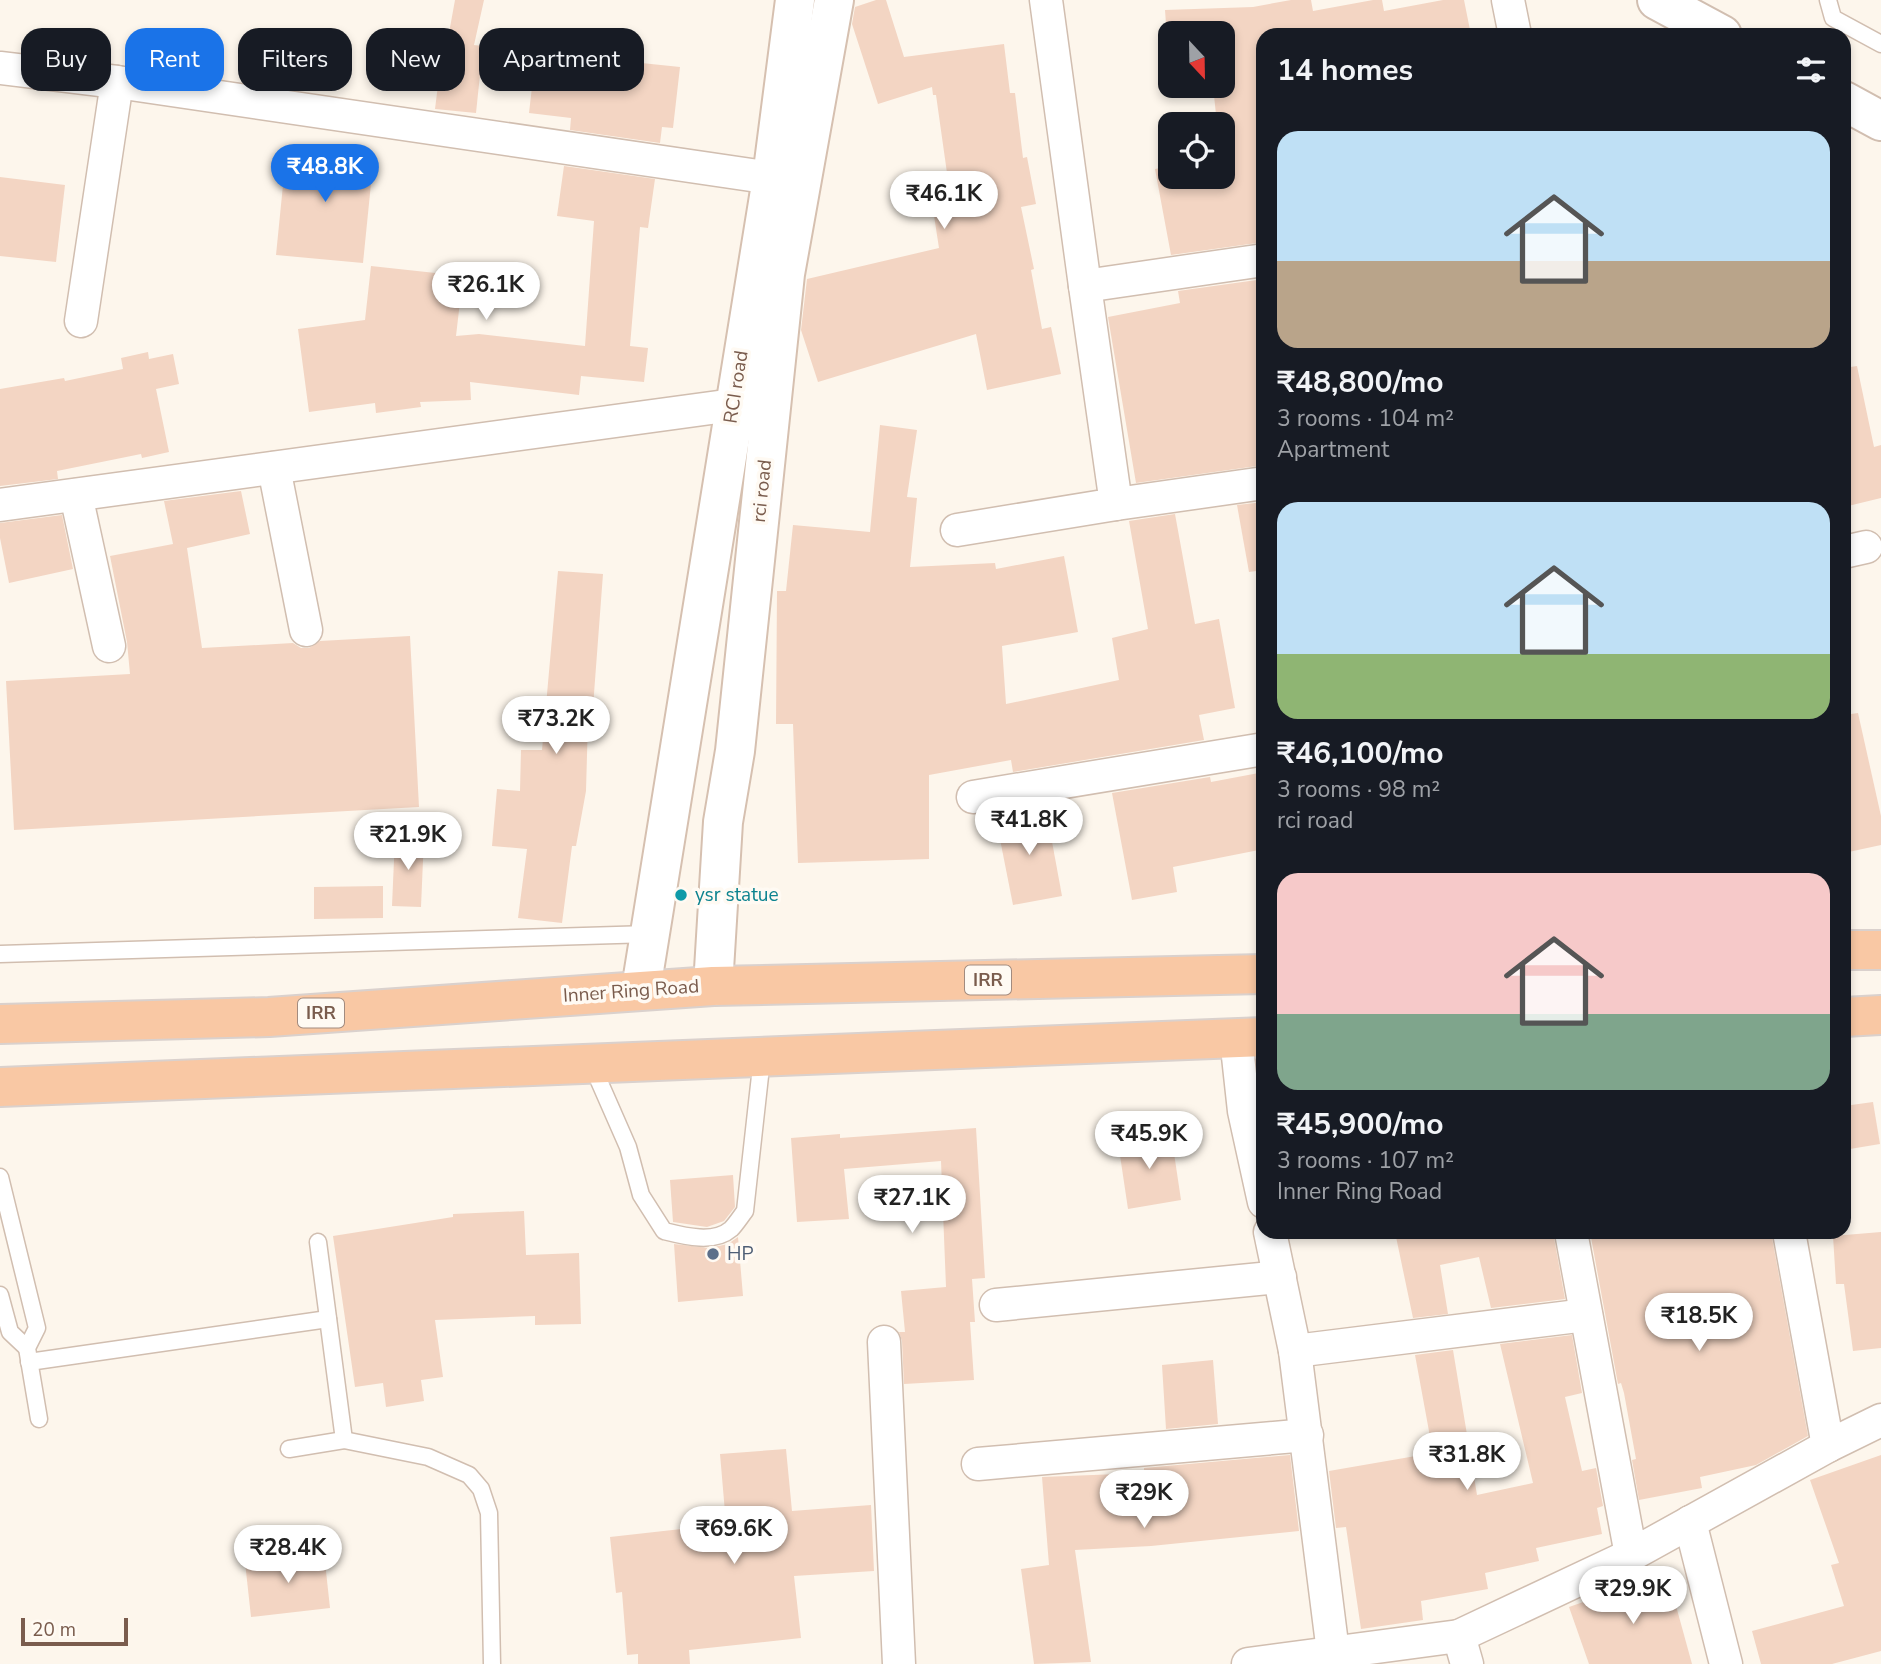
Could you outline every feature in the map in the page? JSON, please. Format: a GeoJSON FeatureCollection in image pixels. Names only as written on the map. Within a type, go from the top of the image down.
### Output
{"type":"FeatureCollection","features":[{"type":"Feature","properties":{"kind":"highway"},"geometry":{"type":"LineString","coordinates":[[1851,950],[1881,950]]}},
{"type":"Feature","properties":{"kind":"highway","name":"Inner Ring Road"},"geometry":{"type":"LineString","coordinates":[[0,1024],[269,1017],[713,986],[1256,974]]}},
{"type":"Feature","properties":{"kind":"highway"},"geometry":{"type":"LineString","coordinates":[[1851,1017],[1881,1015]]}},
{"type":"Feature","properties":{"kind":"highway"},"geometry":{"type":"LineString","coordinates":[[0,1087],[1250,1037]]}},
{"type":"Feature","properties":{"kind":"main road","name":"RCI road"},"geometry":{"type":"LineString","coordinates":[[650,934],[733,405],[772,178],[794,0]]}},
{"type":"Feature","properties":{"kind":"main road","name":"rci road"},"geometry":{"type":"LineString","coordinates":[[713,986],[723,822],[736,738],[785,274],[834,0]]}},
{"type":"Feature","properties":{"kind":"main road"},"geometry":{"type":"LineString","coordinates":[[1657,0],[1709,28]]}},
{"type":"Feature","properties":{"kind":"main road"},"geometry":{"type":"LineString","coordinates":[[1851,105],[1881,121]]}},
{"type":"Feature","properties":{"kind":"main road"},"geometry":{"type":"LineString","coordinates":[[641,989],[650,934]]}},
{"type":"Feature","properties":{"kind":"street"},"geometry":{"type":"LineString","coordinates":[[1045,0],[1115,504]]}},
{"type":"Feature","properties":{"kind":"street"},"geometry":{"type":"LineString","coordinates":[[1508,0],[1514,28]]}},
{"type":"Feature","properties":{"kind":"street"},"geometry":{"type":"LineString","coordinates":[[0,68],[117,82],[772,178]]}},
{"type":"Feature","properties":{"kind":"street"},"geometry":{"type":"LineString","coordinates":[[81,321],[117,82]]}},
{"type":"Feature","properties":{"kind":"street"},"geometry":{"type":"LineString","coordinates":[[1085,286],[1256,261]]}},
{"type":"Feature","properties":{"kind":"street"},"geometry":{"type":"LineString","coordinates":[[0,505],[733,405]]}},
{"type":"Feature","properties":{"kind":"street"},"geometry":{"type":"LineString","coordinates":[[274,468],[306,630]]}},
{"type":"Feature","properties":{"kind":"street"},"geometry":{"type":"LineString","coordinates":[[957,530],[1256,484]]}},
{"type":"Feature","properties":{"kind":"street"},"geometry":{"type":"LineString","coordinates":[[76,495],[109,646]]}},
{"type":"Feature","properties":{"kind":"street"},"geometry":{"type":"LineString","coordinates":[[973,797],[1256,750]]}},
{"type":"Feature","properties":{"kind":"street"},"geometry":{"type":"LineString","coordinates":[[1250,1037],[1244,1111],[1256,1166]]}},
{"type":"Feature","properties":{"kind":"street"},"geometry":{"type":"LineString","coordinates":[[1272,1239],[1295,1351],[1333,1652]]}},
{"type":"Feature","properties":{"kind":"street"},"geometry":{"type":"LineString","coordinates":[[1572,1239],[1631,1555]]}},
{"type":"Feature","properties":{"kind":"street"},"geometry":{"type":"LineString","coordinates":[[1790,1239],[1828,1446]]}},
{"type":"Feature","properties":{"kind":"street"},"geometry":{"type":"LineString","coordinates":[[996,1305],[1280,1277]]}},
{"type":"Feature","properties":{"kind":"street"},"geometry":{"type":"LineString","coordinates":[[1295,1351],[1586,1315]]}},
{"type":"Feature","properties":{"kind":"street"},"geometry":{"type":"LineString","coordinates":[[884,1342],[899,1664]]}},
{"type":"Feature","properties":{"kind":"street"},"geometry":{"type":"LineString","coordinates":[[1248,1664],[1333,1652],[1463,1650],[1828,1446],[1881,1420]]}},
{"type":"Feature","properties":{"kind":"street"},"geometry":{"type":"LineString","coordinates":[[978,1464],[1307,1435]]}},
{"type":"Feature","properties":{"kind":"street"},"geometry":{"type":"LineString","coordinates":[[1690,1522],[1726,1664]]}},
{"type":"Feature","properties":{"kind":"lane"},"geometry":{"type":"LineString","coordinates":[[1828,0],[1833,18],[1881,44]]}},
{"type":"Feature","properties":{"kind":"lane"},"geometry":{"type":"LineString","coordinates":[[0,954],[650,934]]}},
{"type":"Feature","properties":{"kind":"lane"},"geometry":{"type":"LineString","coordinates":[[591,1064],[628,1147],[641,1195],[664,1231],[685,1236],[711,1237],[730,1230],[745,1211],[762,1058]]}},
{"type":"Feature","properties":{"kind":"lane"},"geometry":{"type":"LineString","coordinates":[[0,1177],[37,1328],[28,1355],[39,1419]]}},
{"type":"Feature","properties":{"kind":"lane"},"geometry":{"type":"LineString","coordinates":[[318,1242],[344,1440]]}},
{"type":"Feature","properties":{"kind":"lane"},"geometry":{"type":"LineString","coordinates":[[0,1295],[10,1332],[28,1355]]}},
{"type":"Feature","properties":{"kind":"lane"},"geometry":{"type":"LineString","coordinates":[[28,1355],[328,1319]]}},
{"type":"Feature","properties":{"kind":"lane"},"geometry":{"type":"LineString","coordinates":[[289,1449],[344,1440],[428,1457],[469,1475],[481,1489],[489,1513],[492,1664]]}},
{"type":"Feature","properties":{"kind":"building"},"geometry":{"type":"Polygon","coordinates":[[[455,0],[484,0],[474,45],[479,46],[476,113],[435,109],[437,91],[465,91],[465,28],[450,28],[455,0]]]}},
{"type":"Feature","properties":{"kind":"building"},"geometry":{"type":"Polygon","coordinates":[[[876,0],[886,0],[904,57],[1004,44],[1010,93],[1015,93],[1023,158],[1027,157],[1036,204],[1021,207],[1034,269],[1031,270],[1042,329],[1051,327],[1061,374],[987,390],[976,334],[818,382],[801,330],[807,279],[939,248],[928,177],[947,173],[936,95],[933,95],[932,87],[878,104],[852,24],[855,7],[876,0]]]}},
{"type":"Feature","properties":{"kind":"building"},"geometry":{"type":"Polygon","coordinates":[[[1291,0],[1311,0],[1313,11],[1382,0],[1384,11],[1443,0],[1464,0],[1470,28],[1256,28],[1256,243],[1171,255],[1159,189],[1235,189],[1235,112],[1216,112],[1214,98],[1236,98],[1236,21],[1166,21],[1165,10],[1253,7],[1291,0]]]}},
{"type":"Feature","properties":{"kind":"building"},"geometry":{"type":"Polygon","coordinates":[[[644,63],[680,67],[673,128],[662,127],[660,143],[570,130],[571,118],[529,113],[532,91],[644,91],[644,63]]]}},
{"type":"Feature","properties":{"kind":"building"},"geometry":{"type":"Polygon","coordinates":[[[287,145],[374,154],[363,263],[276,255],[287,145]]]}},
{"type":"Feature","properties":{"kind":"building"},"geometry":{"type":"Polygon","coordinates":[[[564,166],[655,179],[648,228],[640,227],[630,346],[648,348],[644,382],[581,376],[579,395],[470,382],[471,400],[420,402],[421,407],[376,413],[375,403],[309,412],[298,329],[365,320],[371,266],[463,276],[456,336],[479,334],[585,346],[594,221],[557,216],[564,166]]]}},
{"type":"Feature","properties":{"kind":"building"},"geometry":{"type":"Polygon","coordinates":[[[0,177],[65,185],[56,262],[0,256],[0,177]]]}},
{"type":"Feature","properties":{"kind":"building"},"geometry":{"type":"Polygon","coordinates":[[[1256,280],[1256,466],[1136,483],[1108,317],[1180,303],[1178,291],[1256,280]]]}},
{"type":"Feature","properties":{"kind":"building"},"geometry":{"type":"Polygon","coordinates":[[[148,352],[149,359],[173,354],[179,384],[156,389],[169,452],[142,458],[141,454],[57,471],[58,479],[0,486],[0,389],[64,378],[65,381],[123,369],[121,358],[148,352]]]}},
{"type":"Feature","properties":{"kind":"building"},"geometry":{"type":"Polygon","coordinates":[[[1857,366],[1874,447],[1881,445],[1881,498],[1851,505],[1851,367],[1857,366]]]}},
{"type":"Feature","properties":{"kind":"building"},"geometry":{"type":"Polygon","coordinates":[[[880,425],[917,430],[907,497],[917,498],[910,567],[995,563],[996,569],[1064,556],[1078,632],[1002,646],[1006,704],[1119,680],[1112,638],[1148,629],[1129,521],[1175,514],[1195,624],[1219,619],[1235,708],[1199,715],[1204,740],[1013,772],[1011,760],[929,775],[929,859],[798,863],[793,724],[776,724],[777,591],[786,591],[793,525],[870,532],[880,425]]]}},
{"type":"Feature","properties":{"kind":"building"},"geometry":{"type":"Polygon","coordinates":[[[241,491],[250,534],[187,548],[202,648],[293,643],[301,648],[309,648],[320,641],[410,636],[419,807],[14,830],[6,681],[130,674],[127,642],[110,556],[173,544],[164,501],[241,491]]]}},
{"type":"Feature","properties":{"kind":"building"},"geometry":{"type":"Polygon","coordinates":[[[1256,503],[1256,571],[1249,572],[1237,505],[1256,503]]]}},
{"type":"Feature","properties":{"kind":"building"},"geometry":{"type":"Polygon","coordinates":[[[62,515],[73,569],[9,583],[0,538],[0,523],[62,515]]]}},
{"type":"Feature","properties":{"kind":"building"},"geometry":{"type":"Polygon","coordinates":[[[558,571],[603,574],[592,720],[588,720],[586,791],[576,846],[572,846],[562,923],[518,918],[527,849],[492,846],[497,789],[520,791],[521,750],[542,750],[558,571]]]}},
{"type":"Feature","properties":{"kind":"building"},"geometry":{"type":"Polygon","coordinates":[[[1858,713],[1881,816],[1881,845],[1851,851],[1851,714],[1858,713]]]}},
{"type":"Feature","properties":{"kind":"building"},"geometry":{"type":"Polygon","coordinates":[[[1256,774],[1256,851],[1173,867],[1177,892],[1132,900],[1112,793],[1210,777],[1211,782],[1256,774]]]}},
{"type":"Feature","properties":{"kind":"building"},"geometry":{"type":"Polygon","coordinates":[[[1046,809],[1062,896],[1013,905],[996,819],[1046,809]]]}},
{"type":"Feature","properties":{"kind":"building"},"geometry":{"type":"Polygon","coordinates":[[[395,837],[424,837],[421,907],[392,906],[395,837]]]}},
{"type":"Feature","properties":{"kind":"building"},"geometry":{"type":"Polygon","coordinates":[[[383,886],[383,918],[314,919],[314,887],[383,886]]]}},
{"type":"Feature","properties":{"kind":"building"},"geometry":{"type":"Polygon","coordinates":[[[1873,1102],[1880,1144],[1851,1149],[1851,1105],[1873,1102]]]}},
{"type":"Feature","properties":{"kind":"building"},"geometry":{"type":"Polygon","coordinates":[[[976,1128],[985,1278],[972,1279],[975,1322],[970,1322],[974,1380],[904,1384],[902,1341],[899,1332],[905,1332],[901,1291],[946,1287],[941,1161],[844,1169],[849,1219],[797,1222],[791,1138],[840,1134],[840,1138],[976,1128]]]}},
{"type":"Feature","properties":{"kind":"building"},"geometry":{"type":"Polygon","coordinates":[[[1171,1133],[1181,1200],[1128,1209],[1118,1142],[1171,1133]]]}},
{"type":"Feature","properties":{"kind":"building"},"geometry":{"type":"Polygon","coordinates":[[[733,1175],[735,1207],[724,1221],[707,1227],[673,1222],[670,1180],[733,1175]]]}},
{"type":"Feature","properties":{"kind":"building"},"geometry":{"type":"Polygon","coordinates":[[[524,1211],[526,1255],[579,1253],[581,1324],[535,1325],[535,1316],[435,1320],[443,1377],[421,1380],[424,1401],[386,1407],[383,1383],[355,1387],[333,1236],[453,1217],[453,1214],[524,1211]]]}},
{"type":"Feature","properties":{"kind":"building"},"geometry":{"type":"Polygon","coordinates":[[[1881,1232],[1881,1348],[1853,1351],[1844,1284],[1836,1284],[1833,1239],[1851,1239],[1851,1234],[1881,1232]]]}},
{"type":"Feature","properties":{"kind":"building"},"geometry":{"type":"Polygon","coordinates":[[[738,1237],[743,1296],[678,1302],[674,1244],[709,1248],[728,1244],[738,1237]]]}},
{"type":"Feature","properties":{"kind":"building"},"geometry":{"type":"Polygon","coordinates":[[[1396,1239],[1554,1239],[1565,1299],[1491,1308],[1479,1257],[1440,1265],[1448,1314],[1413,1318],[1396,1239]]]}},
{"type":"Feature","properties":{"kind":"building"},"geometry":{"type":"Polygon","coordinates":[[[1591,1239],[1772,1239],[1808,1436],[1756,1465],[1700,1477],[1702,1488],[1639,1500],[1632,1460],[1636,1459],[1624,1393],[1621,1383],[1618,1384],[1591,1239]]]}},
{"type":"Feature","properties":{"kind":"building"},"geometry":{"type":"Polygon","coordinates":[[[1572,1335],[1582,1393],[1565,1397],[1582,1471],[1596,1468],[1603,1506],[1597,1508],[1602,1534],[1536,1548],[1539,1561],[1485,1573],[1488,1589],[1421,1601],[1423,1620],[1361,1629],[1346,1527],[1336,1528],[1329,1471],[1433,1453],[1415,1355],[1453,1350],[1477,1495],[1533,1483],[1500,1344],[1572,1335]]]}},
{"type":"Feature","properties":{"kind":"building"},"geometry":{"type":"Polygon","coordinates":[[[1213,1360],[1218,1424],[1166,1429],[1162,1365],[1213,1360]]]}},
{"type":"Feature","properties":{"kind":"building"},"geometry":{"type":"Polygon","coordinates":[[[786,1449],[792,1511],[871,1505],[874,1571],[794,1576],[801,1638],[689,1650],[690,1664],[638,1664],[638,1654],[627,1655],[622,1592],[616,1593],[610,1537],[726,1524],[720,1454],[786,1449]]]}},
{"type":"Feature","properties":{"kind":"building"},"geometry":{"type":"Polygon","coordinates":[[[1290,1455],[1299,1531],[1151,1546],[1075,1550],[1091,1662],[1034,1664],[1021,1569],[1049,1565],[1042,1477],[1144,1473],[1144,1468],[1290,1455]]]}},
{"type":"Feature","properties":{"kind":"building"},"geometry":{"type":"Polygon","coordinates":[[[1881,1455],[1881,1651],[1832,1664],[1761,1664],[1752,1631],[1844,1606],[1831,1565],[1839,1563],[1810,1480],[1881,1455]]]}},
{"type":"Feature","properties":{"kind":"building"},"geometry":{"type":"Polygon","coordinates":[[[324,1553],[330,1608],[251,1617],[245,1562],[324,1553]]]}},
{"type":"Feature","properties":{"kind":"building"},"geometry":{"type":"Polygon","coordinates":[[[1667,1573],[1692,1664],[1589,1664],[1569,1607],[1667,1573]]]}},
{"type":"Feature","properties":{"kind":"place","name":"ysr statue"},"geometry":{"type":"Point","coordinates":[681,895]}},
{"type":"Feature","properties":{"kind":"place","name":"HP"},"geometry":{"type":"Point","coordinates":[713,1254]}}]}
